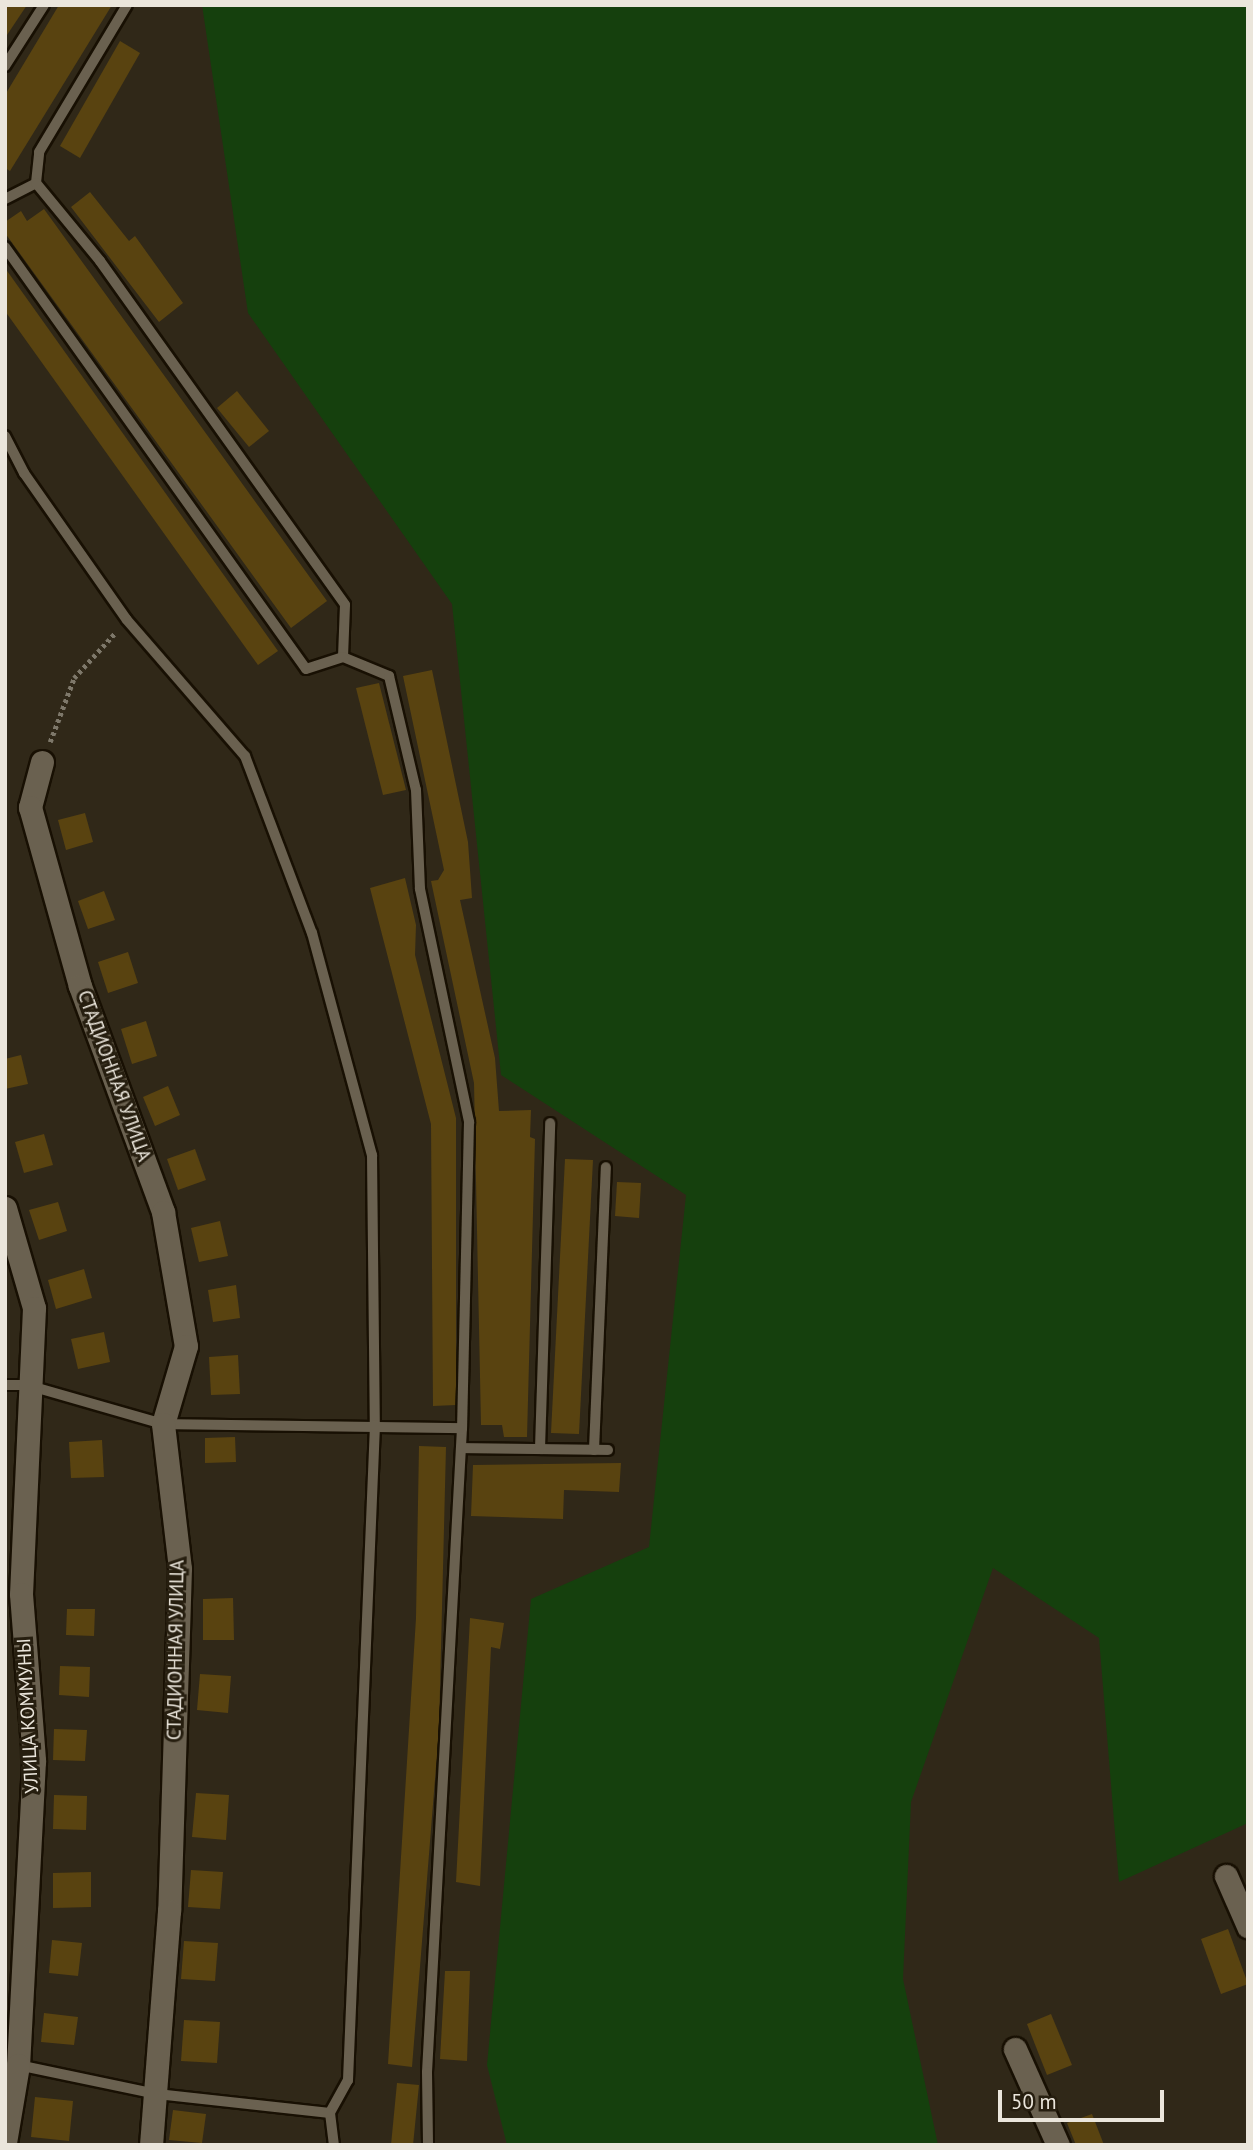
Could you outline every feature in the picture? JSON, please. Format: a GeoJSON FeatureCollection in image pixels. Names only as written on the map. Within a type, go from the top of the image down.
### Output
{"type":"FeatureCollection","features":[{"type":"Feature","properties":{"kind":"street","name":"СТАДИОННАЯ УЛИЦА"},"geometry":{"type":"LineString","coordinates":[[42,762],[30,807],[80,985],[163,1212],[186,1346],[163,1424],[180,1568],[169,1911],[151,2145]]}},
{"type":"Feature","properties":{"kind":"street","name":"УЛИЦА КОММУНЫ"},"geometry":{"type":"LineString","coordinates":[[5,1208],[34,1308],[16,1385],[21,1594],[34,1761],[18,2065],[5,2143]]}},
{"type":"Feature","properties":{"kind":"street"},"geometry":{"type":"LineString","coordinates":[[1226,1876],[1248,1926]]}},
{"type":"Feature","properties":{"kind":"street"},"geometry":{"type":"LineString","coordinates":[[1015,2049],[1058,2145]]}},
{"type":"Feature","properties":{"kind":"lane"},"geometry":{"type":"LineString","coordinates":[[5,66],[44,5]]}},
{"type":"Feature","properties":{"kind":"lane"},"geometry":{"type":"LineString","coordinates":[[127,5],[39,152],[36,183],[100,261],[345,605],[343,657]]}},
{"type":"Feature","properties":{"kind":"lane"},"geometry":{"type":"LineString","coordinates":[[5,199],[36,183]]}},
{"type":"Feature","properties":{"kind":"lane"},"geometry":{"type":"LineString","coordinates":[[5,247],[306,670],[343,657],[389,676],[416,790],[420,889],[469,1122],[462,1428],[426,2072],[428,2145]]}},
{"type":"Feature","properties":{"kind":"lane"},"geometry":{"type":"LineString","coordinates":[[5,436],[24,472],[127,620],[245,756],[312,933],[372,1155],[375,1424],[348,2080],[330,2113],[334,2145]]}},
{"type":"Feature","properties":{"kind":"lane"},"geometry":{"type":"LineString","coordinates":[[540,1449],[550,1123]]}},
{"type":"Feature","properties":{"kind":"lane"},"geometry":{"type":"LineString","coordinates":[[594,1450],[606,1167]]}},
{"type":"Feature","properties":{"kind":"lane"},"geometry":{"type":"LineString","coordinates":[[16,1385],[163,1424],[375,1424],[462,1428]]}},
{"type":"Feature","properties":{"kind":"lane"},"geometry":{"type":"LineString","coordinates":[[461,1448],[608,1450]]}},
{"type":"Feature","properties":{"kind":"lane"},"geometry":{"type":"LineString","coordinates":[[18,2065],[157,2094],[330,2113]]}},
{"type":"Feature","properties":{"kind":"path"},"geometry":{"type":"LineString","coordinates":[[42,762],[74,678],[127,620]]}},
{"type":"Feature","properties":{"kind":"green space"},"geometry":{"type":"Polygon","coordinates":[[[202,5],[1248,5],[1248,1823],[1119,1882],[1099,1638],[993,1568],[911,1802],[903,1979],[938,2145],[507,2145],[487,2065],[531,1599],[649,1547],[686,1195],[501,1075],[452,604],[248,313],[202,5]]]}},
{"type":"Feature","properties":{"kind":"building"},"geometry":{"type":"Polygon","coordinates":[[[5,5],[27,5],[5,38],[5,5]]]}},
{"type":"Feature","properties":{"kind":"building"},"geometry":{"type":"Polygon","coordinates":[[[59,5],[112,5],[10,171],[5,168],[5,95],[59,5]]]}},
{"type":"Feature","properties":{"kind":"building"},"geometry":{"type":"Polygon","coordinates":[[[120,41],[140,53],[80,158],[60,146],[120,41]]]}},
{"type":"Feature","properties":{"kind":"building"},"geometry":{"type":"Polygon","coordinates":[[[90,192],[129,241],[135,236],[183,303],[159,322],[71,207],[90,192]]]}},
{"type":"Feature","properties":{"kind":"building"},"geometry":{"type":"Polygon","coordinates":[[[44,209],[327,601],[291,628],[5,233],[5,222],[21,211],[27,221],[44,209]]]}},
{"type":"Feature","properties":{"kind":"building"},"geometry":{"type":"Polygon","coordinates":[[[5,268],[278,651],[258,665],[5,311],[5,268]]]}},
{"type":"Feature","properties":{"kind":"building"},"geometry":{"type":"Polygon","coordinates":[[[237,391],[269,431],[249,447],[217,408],[237,391]]]}},
{"type":"Feature","properties":{"kind":"building"},"geometry":{"type":"Polygon","coordinates":[[[432,670],[468,842],[472,898],[460,900],[495,1058],[499,1111],[531,1110],[530,1137],[535,1139],[527,1437],[504,1437],[502,1425],[481,1425],[474,1083],[431,881],[438,880],[444,870],[403,676],[432,670]]]}},
{"type":"Feature","properties":{"kind":"building"},"geometry":{"type":"Polygon","coordinates":[[[379,683],[406,790],[383,795],[356,688],[379,683]]]}},
{"type":"Feature","properties":{"kind":"building"},"geometry":{"type":"Polygon","coordinates":[[[85,813],[93,842],[66,850],[58,820],[85,813]]]}},
{"type":"Feature","properties":{"kind":"building"},"geometry":{"type":"Polygon","coordinates":[[[405,878],[416,925],[415,955],[456,1118],[456,1405],[433,1406],[431,1124],[370,888],[405,878]]]}},
{"type":"Feature","properties":{"kind":"building"},"geometry":{"type":"Polygon","coordinates":[[[104,891],[115,920],[88,929],[78,901],[104,891]]]}},
{"type":"Feature","properties":{"kind":"building"},"geometry":{"type":"Polygon","coordinates":[[[128,952],[138,983],[108,993],[98,962],[128,952]]]}},
{"type":"Feature","properties":{"kind":"building"},"geometry":{"type":"Polygon","coordinates":[[[146,1021],[157,1056],[132,1064],[121,1029],[146,1021]]]}},
{"type":"Feature","properties":{"kind":"building"},"geometry":{"type":"Polygon","coordinates":[[[21,1055],[28,1084],[5,1089],[5,1059],[21,1055]]]}},
{"type":"Feature","properties":{"kind":"building"},"geometry":{"type":"Polygon","coordinates":[[[168,1086],[180,1115],[155,1126],[143,1097],[168,1086]]]}},
{"type":"Feature","properties":{"kind":"building"},"geometry":{"type":"Polygon","coordinates":[[[44,1134],[53,1165],[24,1173],[15,1142],[44,1134]]]}},
{"type":"Feature","properties":{"kind":"building"},"geometry":{"type":"Polygon","coordinates":[[[195,1149],[206,1180],[178,1190],[167,1159],[195,1149]]]}},
{"type":"Feature","properties":{"kind":"building"},"geometry":{"type":"Polygon","coordinates":[[[565,1159],[593,1160],[579,1434],[551,1433],[565,1159]]]}},
{"type":"Feature","properties":{"kind":"building"},"geometry":{"type":"Polygon","coordinates":[[[617,1182],[641,1183],[639,1218],[615,1216],[617,1182]]]}},
{"type":"Feature","properties":{"kind":"building"},"geometry":{"type":"Polygon","coordinates":[[[58,1202],[67,1231],[39,1240],[29,1210],[58,1202]]]}},
{"type":"Feature","properties":{"kind":"building"},"geometry":{"type":"Polygon","coordinates":[[[220,1221],[228,1256],[199,1262],[191,1228],[220,1221]]]}},
{"type":"Feature","properties":{"kind":"building"},"geometry":{"type":"Polygon","coordinates":[[[84,1269],[92,1298],[56,1309],[48,1280],[84,1269]]]}},
{"type":"Feature","properties":{"kind":"building"},"geometry":{"type":"Polygon","coordinates":[[[236,1285],[240,1318],[213,1322],[208,1290],[236,1285]]]}},
{"type":"Feature","properties":{"kind":"building"},"geometry":{"type":"Polygon","coordinates":[[[104,1332],[110,1362],[78,1369],[71,1339],[104,1332]]]}},
{"type":"Feature","properties":{"kind":"building"},"geometry":{"type":"Polygon","coordinates":[[[238,1355],[240,1394],[211,1395],[209,1357],[238,1355]]]}},
{"type":"Feature","properties":{"kind":"building"},"geometry":{"type":"Polygon","coordinates":[[[235,1437],[236,1462],[205,1463],[205,1438],[235,1437]]]}},
{"type":"Feature","properties":{"kind":"building"},"geometry":{"type":"Polygon","coordinates":[[[102,1440],[104,1477],[71,1478],[69,1442],[102,1440]]]}},
{"type":"Feature","properties":{"kind":"building"},"geometry":{"type":"Polygon","coordinates":[[[419,1446],[446,1447],[439,1729],[412,2067],[388,2064],[416,1618],[419,1446]]]}},
{"type":"Feature","properties":{"kind":"building"},"geometry":{"type":"Polygon","coordinates":[[[621,1463],[619,1492],[564,1490],[563,1519],[471,1516],[473,1465],[621,1463]]]}},
{"type":"Feature","properties":{"kind":"building"},"geometry":{"type":"Polygon","coordinates":[[[233,1598],[234,1640],[203,1640],[203,1599],[233,1598]]]}},
{"type":"Feature","properties":{"kind":"building"},"geometry":{"type":"Polygon","coordinates":[[[67,1609],[95,1609],[94,1636],[66,1635],[67,1609]]]}},
{"type":"Feature","properties":{"kind":"building"},"geometry":{"type":"Polygon","coordinates":[[[470,1618],[504,1623],[500,1649],[491,1647],[480,1886],[456,1882],[470,1618]]]}},
{"type":"Feature","properties":{"kind":"building"},"geometry":{"type":"Polygon","coordinates":[[[60,1666],[90,1667],[89,1697],[59,1695],[60,1666]]]}},
{"type":"Feature","properties":{"kind":"building"},"geometry":{"type":"Polygon","coordinates":[[[200,1674],[231,1676],[228,1713],[197,1710],[200,1674]]]}},
{"type":"Feature","properties":{"kind":"building"},"geometry":{"type":"Polygon","coordinates":[[[54,1729],[87,1730],[85,1761],[53,1760],[54,1729]]]}},
{"type":"Feature","properties":{"kind":"building"},"geometry":{"type":"Polygon","coordinates":[[[196,1793],[229,1795],[226,1840],[192,1837],[196,1793]]]}},
{"type":"Feature","properties":{"kind":"building"},"geometry":{"type":"Polygon","coordinates":[[[54,1795],[87,1796],[86,1830],[53,1829],[54,1795]]]}},
{"type":"Feature","properties":{"kind":"building"},"geometry":{"type":"Polygon","coordinates":[[[191,1870],[223,1872],[220,1909],[188,1907],[191,1870]]]}},
{"type":"Feature","properties":{"kind":"building"},"geometry":{"type":"Polygon","coordinates":[[[91,1872],[91,1907],[53,1908],[53,1873],[91,1872]]]}},
{"type":"Feature","properties":{"kind":"building"},"geometry":{"type":"Polygon","coordinates":[[[1228,1929],[1248,1984],[1221,1994],[1201,1939],[1228,1929]]]}},
{"type":"Feature","properties":{"kind":"building"},"geometry":{"type":"Polygon","coordinates":[[[52,1940],[82,1943],[78,1976],[49,1973],[52,1940]]]}},
{"type":"Feature","properties":{"kind":"building"},"geometry":{"type":"Polygon","coordinates":[[[184,1941],[218,1943],[215,1981],[181,1979],[184,1941]]]}},
{"type":"Feature","properties":{"kind":"building"},"geometry":{"type":"Polygon","coordinates":[[[445,1971],[470,1971],[467,2061],[440,2059],[445,1971]]]}},
{"type":"Feature","properties":{"kind":"building"},"geometry":{"type":"Polygon","coordinates":[[[44,2013],[78,2017],[74,2045],[41,2042],[44,2013]]]}},
{"type":"Feature","properties":{"kind":"building"},"geometry":{"type":"Polygon","coordinates":[[[1051,2014],[1072,2065],[1047,2075],[1027,2024],[1051,2014]]]}},
{"type":"Feature","properties":{"kind":"building"},"geometry":{"type":"Polygon","coordinates":[[[184,2020],[220,2022],[217,2063],[181,2061],[184,2020]]]}},
{"type":"Feature","properties":{"kind":"building"},"geometry":{"type":"Polygon","coordinates":[[[397,2083],[419,2085],[413,2145],[391,2145],[397,2083]]]}},
{"type":"Feature","properties":{"kind":"building"},"geometry":{"type":"Polygon","coordinates":[[[35,2097],[73,2101],[69,2141],[31,2137],[35,2097]]]}},
{"type":"Feature","properties":{"kind":"building"},"geometry":{"type":"Polygon","coordinates":[[[173,2110],[206,2114],[202,2143],[169,2140],[173,2110]]]}},
{"type":"Feature","properties":{"kind":"building"},"geometry":{"type":"Polygon","coordinates":[[[1092,2114],[1104,2145],[1076,2145],[1067,2123],[1092,2114]]]}}]}
